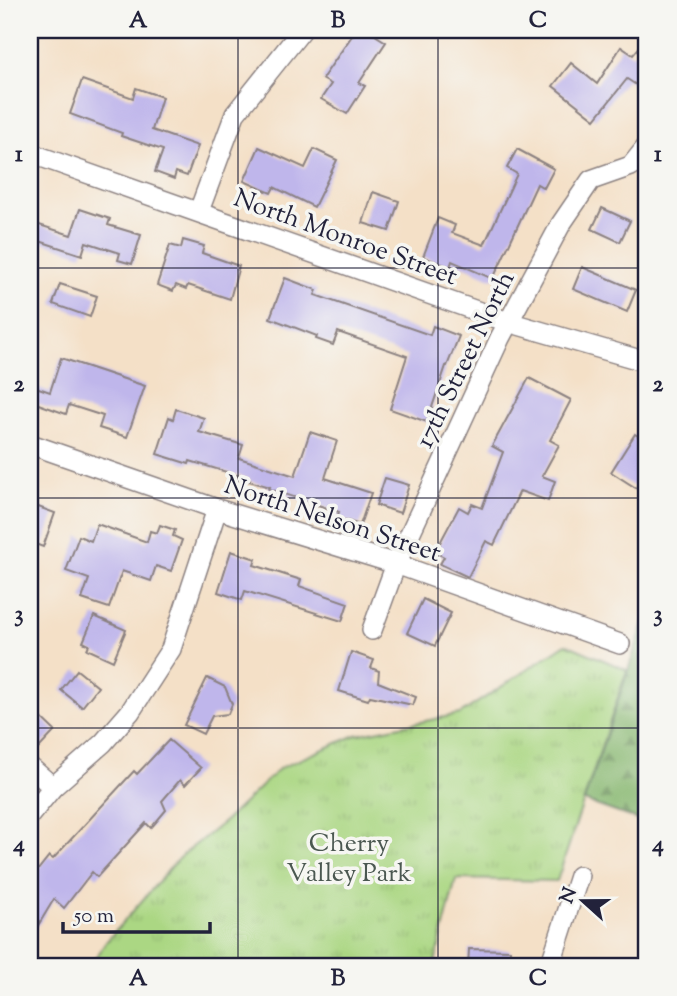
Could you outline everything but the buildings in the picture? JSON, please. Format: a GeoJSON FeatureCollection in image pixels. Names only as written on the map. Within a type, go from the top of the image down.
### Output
{"type":"FeatureCollection","features":[{"type":"Feature","properties":{"kind":"street"},"geometry":{"type":"LineString","coordinates":[[200,211],[235,114],[303,30]]}},
{"type":"Feature","properties":{"kind":"street","name":"17th Street North"},"geometry":{"type":"LineString","coordinates":[[372,631],[396,564],[508,322],[561,224],[591,180],[639,170],[647,146]]}},
{"type":"Feature","properties":{"kind":"street","name":"North Monroe Street"},"geometry":{"type":"LineString","coordinates":[[30,153],[508,322],[647,362]]}},
{"type":"Feature","properties":{"kind":"street","name":"North Nelson Street"},"geometry":{"type":"LineString","coordinates":[[30,444],[217,509],[396,564],[620,644]]}},
{"type":"Feature","properties":{"kind":"street"},"geometry":{"type":"LineString","coordinates":[[30,816],[53,787],[103,743],[131,712],[171,649],[217,509]]}},
{"type":"Feature","properties":{"kind":"street"},"geometry":{"type":"LineString","coordinates":[[30,767],[53,787]]}},
{"type":"Feature","properties":{"kind":"street"},"geometry":{"type":"LineString","coordinates":[[550,966],[579,876]]}},
{"type":"Feature","properties":{"kind":"green space"},"geometry":{"type":"Polygon","coordinates":[[[647,614],[647,823],[584,801],[647,614]]]}},
{"type":"Feature","properties":{"kind":"green space","name":"Cherry Valley Park"},"geometry":{"type":"Polygon","coordinates":[[[566,644],[627,670],[557,881],[456,879],[434,966],[90,966],[106,942],[179,858],[226,820],[280,768],[356,735],[460,714],[566,644]]]}}]}
